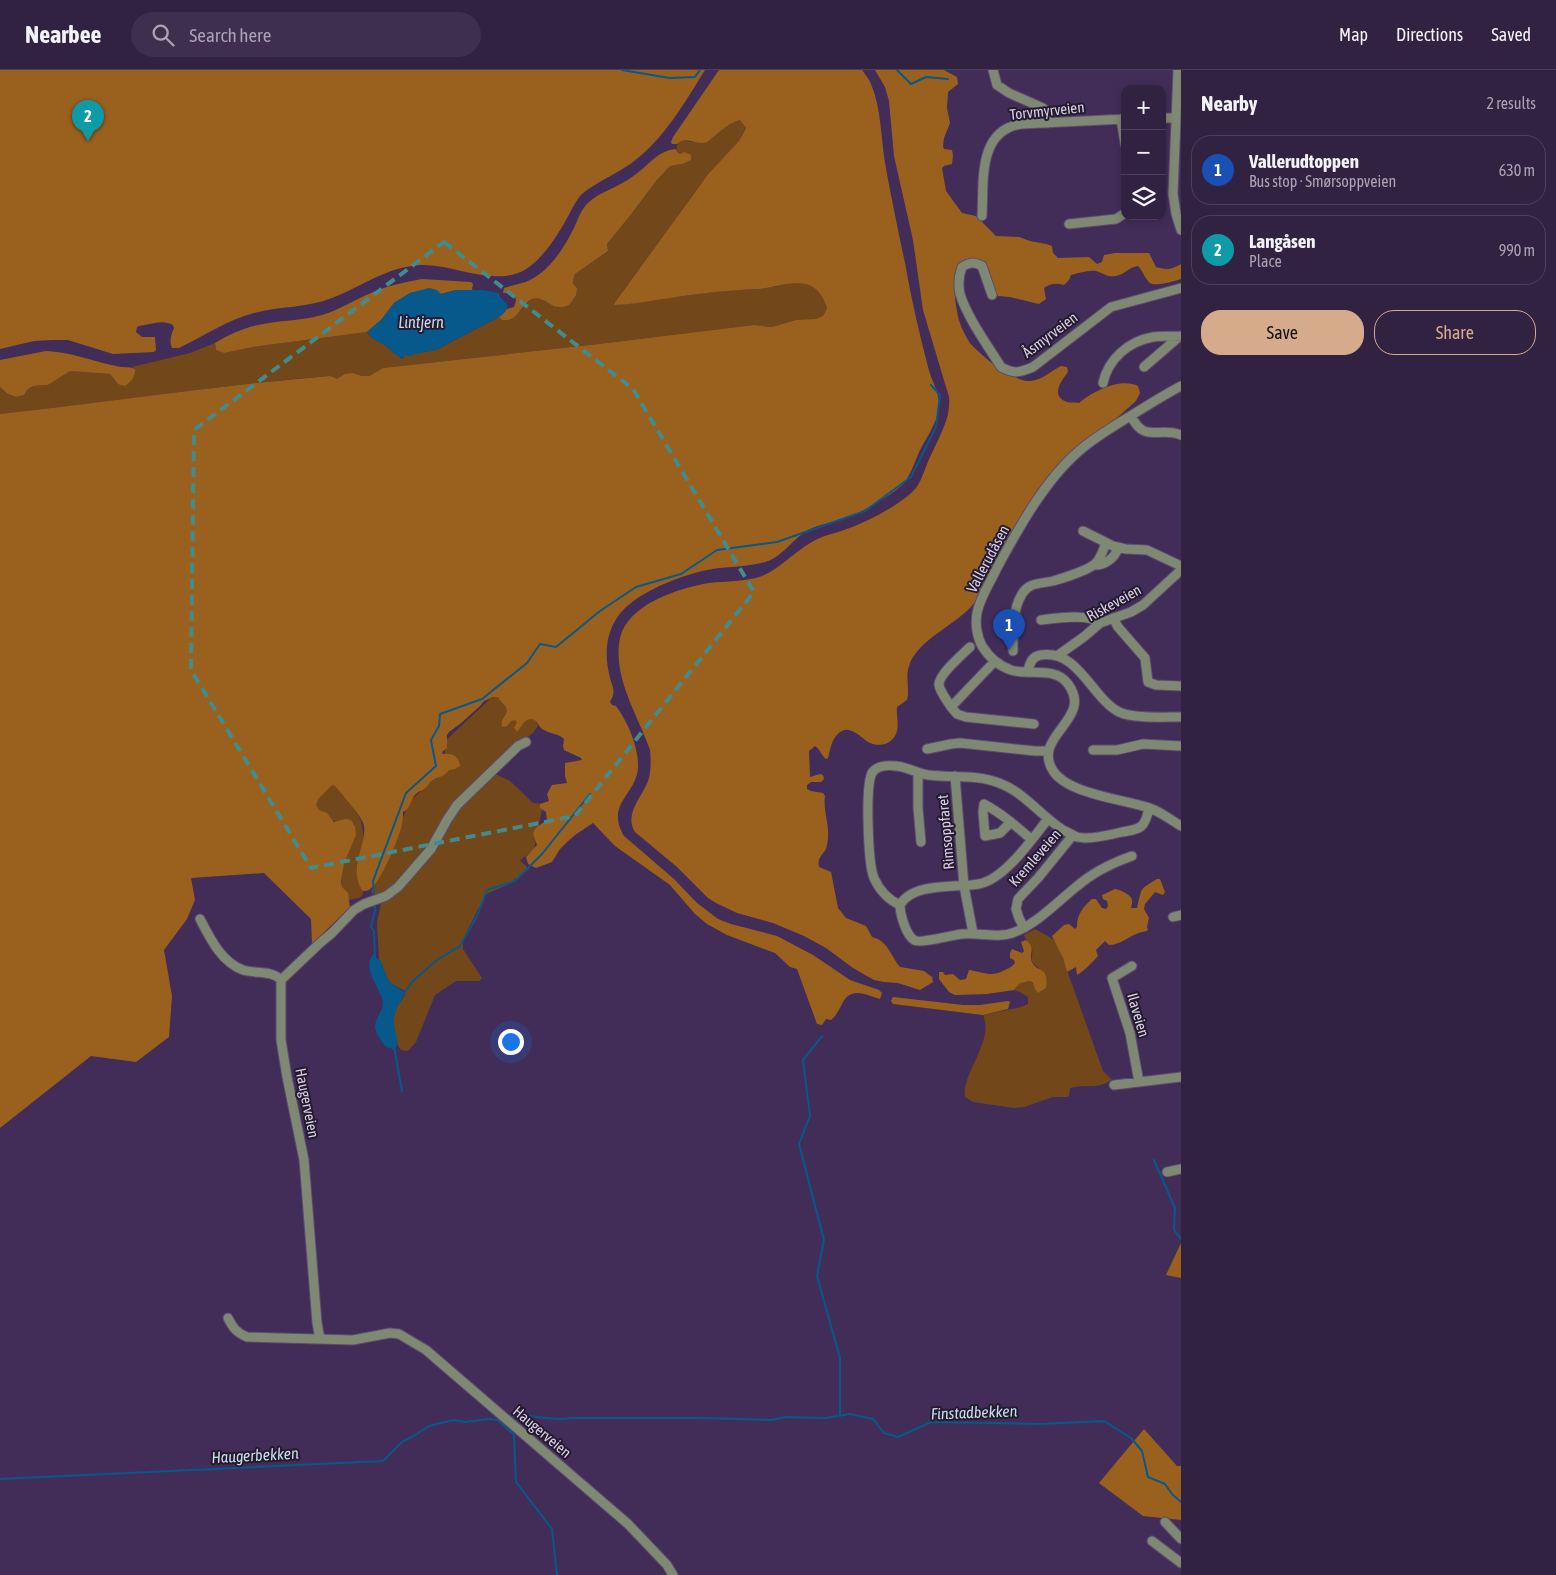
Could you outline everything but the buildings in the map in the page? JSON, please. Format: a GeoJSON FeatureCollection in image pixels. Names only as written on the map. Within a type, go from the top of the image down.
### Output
{"type":"FeatureCollection","features":[{"type":"Feature","properties":{"kind":"street"},"geometry":{"type":"LineString","coordinates":[[993,70],[998,85],[1009,93],[1043,108],[1047,113],[1048,123]]}},
{"type":"Feature","properties":{"kind":"street"},"geometry":{"type":"LineString","coordinates":[[1178,70],[1173,194],[1181,230]]}},
{"type":"Feature","properties":{"kind":"street"},"geometry":{"type":"LineString","coordinates":[[1166,118],[1176,118]]}},
{"type":"Feature","properties":{"kind":"street","name":"Torvmyrveien"},"geometry":{"type":"LineString","coordinates":[[982,216],[987,153],[994,139],[1002,130],[1009,127],[1048,123],[1121,119]]}},
{"type":"Feature","properties":{"kind":"street"},"geometry":{"type":"LineString","coordinates":[[1069,224],[1116,220],[1121,216]]}},
{"type":"Feature","properties":{"kind":"street","name":"Åsmyrveien"},"geometry":{"type":"LineString","coordinates":[[992,295],[982,266],[969,262],[962,267],[959,284],[960,294],[965,304],[1001,367],[1010,372],[1020,372],[1033,367],[1110,307],[1181,288]]}},
{"type":"Feature","properties":{"kind":"street"},"geometry":{"type":"LineString","coordinates":[[1144,367],[1180,336]]}},
{"type":"Feature","properties":{"kind":"street"},"geometry":{"type":"LineString","coordinates":[[1102,383],[1110,364],[1124,350],[1148,338],[1180,336]]}},
{"type":"Feature","properties":{"kind":"street","name":"Vallerudåsen"},"geometry":{"type":"LineString","coordinates":[[1048,751],[1052,739],[1071,716],[1074,708],[1074,696],[1068,684],[1060,677],[1052,674],[1011,670],[995,660],[987,652],[980,642],[977,628],[977,617],[983,596],[1024,520],[1071,458],[1098,436],[1181,386]]}},
{"type":"Feature","properties":{"kind":"street"},"geometry":{"type":"LineString","coordinates":[[1131,416],[1137,427],[1144,431],[1181,435]]}},
{"type":"Feature","properties":{"kind":"street"},"geometry":{"type":"LineString","coordinates":[[1083,531],[1118,548],[1147,550],[1181,566]]}},
{"type":"Feature","properties":{"kind":"street"},"geometry":{"type":"LineString","coordinates":[[1094,565],[1106,543]]}},
{"type":"Feature","properties":{"kind":"street"},"geometry":{"type":"LineString","coordinates":[[1013,651],[1016,608],[1026,589],[1034,584],[1054,580],[1094,565],[1104,564],[1116,554],[1118,548]]}},
{"type":"Feature","properties":{"kind":"street","name":"Riskeveien"},"geometry":{"type":"LineString","coordinates":[[1057,656],[1100,623],[1131,612],[1143,605],[1181,570]]}},
{"type":"Feature","properties":{"kind":"street"},"geometry":{"type":"LineString","coordinates":[[1041,620],[1084,617],[1094,618],[1100,623]]}},
{"type":"Feature","properties":{"kind":"street"},"geometry":{"type":"LineString","coordinates":[[1113,618],[1118,627],[1145,658],[1148,682],[1156,685],[1181,686]]}},
{"type":"Feature","properties":{"kind":"street"},"geometry":{"type":"LineString","coordinates":[[970,646],[943,675],[939,682],[940,688],[951,707],[957,714],[966,717],[1034,724]]}},
{"type":"Feature","properties":{"kind":"street"},"geometry":{"type":"LineString","coordinates":[[1028,672],[1031,661],[1035,657],[1046,654],[1057,656],[1073,666],[1109,705],[1121,713],[1136,716],[1181,717]]}},
{"type":"Feature","properties":{"kind":"street"},"geometry":{"type":"LineString","coordinates":[[951,707],[995,660]]}},
{"type":"Feature","properties":{"kind":"street"},"geometry":{"type":"LineString","coordinates":[[200,919],[212,942],[230,961],[242,969],[272,974],[281,980],[332,934],[354,910],[386,896],[398,887],[431,849],[457,805],[518,746],[526,742]]}},
{"type":"Feature","properties":{"kind":"street"},"geometry":{"type":"LineString","coordinates":[[927,749],[960,743],[1048,751],[1052,769],[1066,782],[1103,797],[1150,808],[1181,826]]}},
{"type":"Feature","properties":{"kind":"street"},"geometry":{"type":"LineString","coordinates":[[1093,750],[1117,750],[1143,744],[1181,746]]}},
{"type":"Feature","properties":{"kind":"street"},"geometry":{"type":"LineString","coordinates":[[1073,835],[1000,783],[980,778],[934,776],[918,773],[900,766],[889,765],[877,768],[871,774],[869,785],[872,872],[882,891],[891,900],[900,905],[908,933],[916,941],[974,933],[1006,935],[1024,928],[1042,916],[1090,876],[1132,856]]}},
{"type":"Feature","properties":{"kind":"street"},"geometry":{"type":"LineString","coordinates":[[918,773],[917,799],[921,842]]}},
{"type":"Feature","properties":{"kind":"street","name":"Rimsoppfaret"},"geometry":{"type":"LineString","coordinates":[[955,776],[964,886],[974,933]]}},
{"type":"Feature","properties":{"kind":"street","name":"Kremleveien"},"geometry":{"type":"LineString","coordinates":[[1024,928],[1016,909],[1018,899],[1073,835],[1079,837],[1093,836],[1138,829],[1145,823],[1150,808]]}},
{"type":"Feature","properties":{"kind":"street","name":"Rimsoppfaret"},"geometry":{"type":"LineString","coordinates":[[900,905],[909,895],[920,890],[980,884],[992,878],[1011,862],[1048,819]]}},
{"type":"Feature","properties":{"kind":"street"},"geometry":{"type":"LineString","coordinates":[[1010,822],[1031,839]]}},
{"type":"Feature","properties":{"kind":"street","name":"Ilaveien"},"geometry":{"type":"LineString","coordinates":[[1132,966],[1112,978],[1130,1033],[1140,1082]]}},
{"type":"Feature","properties":{"kind":"street","name":"Haugerveien"},"geometry":{"type":"LineString","coordinates":[[281,980],[281,1040],[304,1160],[320,1339]]}},
{"type":"Feature","properties":{"kind":"street"},"geometry":{"type":"LineString","coordinates":[[1114,1085],[1181,1077]]}},
{"type":"Feature","properties":{"kind":"street"},"geometry":{"type":"LineString","coordinates":[[1167,1172],[1181,1169]]}},
{"type":"Feature","properties":{"kind":"street","name":"Haugerveien"},"geometry":{"type":"LineString","coordinates":[[228,1318],[239,1334],[247,1337],[353,1340],[390,1333],[399,1334],[415,1342],[628,1524],[673,1575]]}},
{"type":"Feature","properties":{"kind":"street"},"geometry":{"type":"LineString","coordinates":[[1165,1522],[1181,1539]]}},
{"type":"Feature","properties":{"kind":"street"},"geometry":{"type":"LineString","coordinates":[[1152,1541],[1181,1563]]}},
{"type":"Feature","properties":{"kind":"highlighted area"},"geometry":{"type":"Polygon","coordinates":[[[444,242],[633,389],[754,592],[575,816],[311,868],[191,670],[194,430],[444,242]]]}},
{"type":"Feature","properties":{"kind":"shaded area"},"geometry":{"type":"Polygon","coordinates":[[[0,70],[705,70],[690,95],[655,142],[627,166],[582,194],[546,251],[533,264],[518,273],[494,276],[445,267],[408,266],[386,273],[323,301],[244,316],[179,348],[172,348],[171,345],[173,325],[161,322],[139,326],[136,332],[142,337],[155,337],[156,350],[154,352],[113,354],[68,340],[34,341],[0,349],[0,70]]]}},
{"type":"Feature","properties":{"kind":"shaded area"},"geometry":{"type":"Polygon","coordinates":[[[719,70],[862,70],[868,78],[877,103],[892,201],[913,302],[939,407],[934,424],[913,468],[903,484],[885,498],[849,517],[810,529],[771,560],[749,565],[710,569],[666,583],[631,603],[615,621],[609,634],[607,649],[607,663],[614,691],[610,702],[616,706],[625,720],[635,744],[638,760],[636,777],[620,808],[618,816],[619,825],[624,836],[674,879],[697,903],[718,919],[777,936],[813,955],[850,980],[879,990],[882,993],[880,999],[858,993],[853,994],[848,996],[831,1020],[826,1019],[822,1025],[817,1024],[797,969],[790,967],[775,953],[727,935],[707,924],[695,914],[670,885],[615,846],[593,823],[567,842],[552,862],[536,868],[528,864],[526,857],[537,845],[533,834],[534,831],[547,820],[546,812],[540,808],[540,804],[549,801],[547,794],[552,785],[567,783],[565,763],[582,760],[564,750],[564,739],[542,729],[533,719],[526,720],[517,732],[514,728],[517,722],[515,720],[502,727],[507,709],[498,697],[493,697],[484,701],[447,735],[447,748],[442,752],[443,754],[454,756],[460,766],[449,770],[443,776],[435,779],[415,795],[408,808],[403,812],[403,821],[394,849],[379,878],[368,890],[363,891],[358,882],[357,873],[357,864],[364,838],[363,823],[351,804],[335,786],[332,785],[318,799],[316,805],[319,810],[327,813],[334,822],[345,819],[351,820],[355,827],[356,835],[344,863],[341,882],[342,887],[348,893],[350,907],[312,944],[311,919],[264,873],[191,878],[195,900],[187,919],[164,950],[172,996],[169,1037],[136,1062],[91,1056],[0,1128],[0,414],[288,380],[330,376],[337,379],[345,374],[353,373],[369,376],[383,368],[754,325],[772,327],[796,320],[816,319],[823,316],[827,308],[821,295],[809,285],[796,283],[614,305],[709,173],[739,141],[746,128],[740,120],[726,127],[707,142],[699,143],[684,140],[677,144],[672,144],[671,142],[719,70]]]}},
{"type":"Feature","properties":{"kind":"shaded area"},"geometry":{"type":"Polygon","coordinates":[[[875,70],[944,70],[957,77],[958,84],[948,92],[947,108],[950,123],[943,146],[944,149],[952,150],[953,155],[952,164],[942,168],[946,191],[962,213],[976,216],[996,236],[1019,237],[1046,244],[1052,246],[1053,253],[1058,258],[1089,257],[1097,264],[1102,262],[1104,255],[1115,253],[1149,253],[1156,267],[1169,269],[1181,264],[1181,279],[1160,284],[1150,283],[1138,266],[1113,276],[1096,271],[1071,275],[1064,285],[1054,284],[1044,288],[1046,299],[1039,304],[998,296],[986,264],[980,260],[975,258],[965,260],[958,268],[955,299],[962,327],[970,343],[985,358],[999,368],[1016,378],[1031,381],[1043,377],[1061,366],[1067,367],[1068,372],[1058,388],[1058,392],[1062,399],[1068,402],[1079,403],[1099,390],[1124,383],[1138,386],[1140,393],[1136,401],[1118,417],[1085,440],[1067,456],[1019,519],[975,602],[968,610],[929,640],[913,656],[908,670],[907,700],[897,707],[898,728],[894,738],[888,743],[877,745],[856,733],[846,730],[841,731],[834,738],[828,758],[826,759],[815,746],[809,751],[810,777],[820,774],[823,775],[824,779],[821,782],[811,782],[807,785],[807,789],[823,793],[825,796],[828,838],[826,849],[819,859],[819,867],[831,872],[838,908],[846,918],[866,926],[872,937],[886,945],[900,967],[924,971],[932,977],[933,982],[920,990],[898,983],[874,980],[853,968],[826,948],[804,936],[773,923],[737,913],[716,903],[708,898],[677,867],[635,832],[631,818],[649,778],[650,750],[623,681],[618,653],[620,638],[625,626],[633,616],[656,600],[697,585],[762,576],[816,540],[862,523],[901,501],[918,485],[942,431],[947,418],[949,397],[923,310],[913,240],[894,156],[889,101],[885,87],[875,70]]]}},
{"type":"Feature","properties":{"kind":"shaded area"},"geometry":{"type":"Polygon","coordinates":[[[740,120],[746,127],[739,141],[709,173],[616,301],[619,305],[706,293],[803,284],[816,289],[826,305],[827,308],[823,316],[816,320],[796,320],[772,327],[754,325],[383,368],[369,376],[353,373],[337,380],[329,376],[288,380],[0,414],[0,387],[8,394],[16,397],[24,395],[33,386],[48,385],[70,371],[110,374],[118,384],[135,369],[132,367],[190,353],[215,343],[216,350],[224,353],[253,347],[367,332],[371,337],[384,344],[402,359],[405,355],[436,350],[499,317],[502,320],[514,318],[532,299],[540,299],[559,308],[574,285],[572,278],[575,274],[608,251],[607,244],[656,181],[670,166],[682,164],[681,154],[678,153],[677,148],[680,140],[696,141],[740,120]]]}},
{"type":"Feature","properties":{"kind":"shaded area"},"geometry":{"type":"Polygon","coordinates":[[[676,149],[678,153],[684,152],[691,155],[691,160],[670,166],[607,244],[608,251],[575,274],[573,282],[577,288],[576,295],[569,305],[558,307],[535,298],[528,302],[512,319],[502,320],[499,317],[507,309],[514,307],[516,301],[515,295],[512,293],[503,293],[504,288],[524,283],[537,276],[556,258],[589,202],[638,173],[658,156],[669,150],[676,149]]]}},
{"type":"Feature","properties":{"kind":"shaded area"},"geometry":{"type":"Polygon","coordinates":[[[422,279],[471,282],[473,284],[472,290],[456,290],[441,294],[428,289],[410,293],[394,303],[382,319],[367,332],[253,347],[224,353],[216,350],[215,343],[247,328],[266,323],[322,315],[396,284],[422,279]]]}},
{"type":"Feature","properties":{"kind":"shaded area"},"geometry":{"type":"Polygon","coordinates":[[[46,351],[64,353],[118,367],[133,368],[135,369],[134,374],[131,381],[125,386],[118,384],[110,374],[70,371],[48,385],[33,386],[24,395],[16,397],[8,394],[0,387],[0,360],[46,351]]]}},
{"type":"Feature","properties":{"kind":"shaded area"},"geometry":{"type":"Polygon","coordinates":[[[499,696],[534,717],[538,726],[533,733],[516,746],[493,773],[510,781],[533,803],[543,804],[534,850],[520,860],[529,869],[507,885],[486,894],[463,939],[463,949],[482,978],[479,981],[456,981],[435,995],[416,1042],[408,1051],[401,1050],[394,1039],[391,1016],[405,995],[405,991],[389,982],[379,959],[377,922],[381,903],[371,892],[410,801],[433,780],[447,771],[444,742],[491,698],[499,696]]]}},
{"type":"Feature","properties":{"kind":"shaded area"},"geometry":{"type":"Polygon","coordinates":[[[325,783],[339,784],[361,820],[364,839],[364,889],[362,896],[359,898],[349,900],[342,889],[343,858],[337,822],[316,813],[307,806],[325,783]]]}},
{"type":"Feature","properties":{"kind":"shaded area"},"geometry":{"type":"Polygon","coordinates":[[[1157,879],[1160,879],[1165,892],[1163,895],[1155,892],[1145,904],[1144,909],[1149,918],[1148,930],[1116,944],[1109,945],[1105,941],[1096,950],[1098,956],[1082,972],[1077,975],[1076,967],[1067,972],[1063,958],[1052,936],[1064,925],[1069,924],[1075,929],[1081,911],[1092,899],[1096,899],[1102,908],[1106,909],[1108,906],[1107,901],[1103,899],[1102,895],[1115,889],[1130,896],[1132,901],[1131,908],[1137,908],[1142,890],[1157,879]]]}},
{"type":"Feature","properties":{"kind":"shaded area"},"geometry":{"type":"Polygon","coordinates":[[[1035,929],[1053,939],[1059,948],[1103,1071],[1112,1080],[1095,1086],[1070,1088],[1069,1096],[1067,1097],[1053,1097],[1024,1107],[1014,1108],[973,1102],[965,1097],[965,1088],[985,1035],[986,1025],[983,1015],[1028,1004],[1028,997],[1014,990],[1020,983],[1030,981],[1035,989],[1039,968],[1033,962],[1032,949],[1024,935],[1035,929]]]}},
{"type":"Feature","properties":{"kind":"shaded area"},"geometry":{"type":"Polygon","coordinates":[[[1026,940],[1032,948],[1031,959],[1034,966],[1046,976],[1046,988],[1038,993],[1030,981],[1020,983],[1014,990],[987,994],[955,995],[949,992],[939,979],[939,972],[943,972],[945,975],[953,974],[960,980],[966,979],[969,970],[987,974],[1000,972],[1015,963],[1010,958],[1010,953],[1012,949],[1022,953],[1024,951],[1021,942],[1026,940]]]}},
{"type":"Feature","properties":{"kind":"shaded area"},"geometry":{"type":"Polygon","coordinates":[[[893,997],[963,1005],[1010,1002],[1008,1009],[983,1015],[893,1004],[891,1001],[893,997]]]}},
{"type":"Feature","properties":{"kind":"shaded area"},"geometry":{"type":"Polygon","coordinates":[[[1181,1243],[1181,1278],[1166,1275],[1181,1243]]]}},
{"type":"Feature","properties":{"kind":"shaded area"},"geometry":{"type":"Polygon","coordinates":[[[1144,1429],[1177,1466],[1181,1466],[1181,1520],[1143,1516],[1099,1483],[1144,1429]]]}},
{"type":"Feature","properties":{"kind":"water","name":"Lintjern"},"geometry":{"type":"Polygon","coordinates":[[[429,288],[437,290],[441,294],[456,290],[483,290],[499,293],[500,297],[507,304],[507,308],[499,317],[436,350],[411,356],[405,355],[404,359],[394,354],[385,345],[374,340],[367,332],[382,319],[394,303],[410,293],[429,288]]]}},
{"type":"Feature","properties":{"kind":"water"},"geometry":{"type":"Polygon","coordinates":[[[374,954],[381,961],[388,979],[403,991],[404,995],[394,1018],[398,1042],[395,1049],[384,1045],[375,1028],[383,1002],[370,970],[370,959],[374,954]]]}},
{"type":"Feature","properties":{"kind":"waterway"},"geometry":{"type":"LineString","coordinates":[[622,70],[670,78],[695,77],[700,70]]}},
{"type":"Feature","properties":{"kind":"waterway"},"geometry":{"type":"LineString","coordinates":[[897,70],[911,84],[926,77],[948,79]]}},
{"type":"Feature","properties":{"kind":"waterway"},"geometry":{"type":"LineString","coordinates":[[374,894],[373,881],[406,793],[436,766],[431,740],[439,726],[440,714],[482,699],[527,663],[540,644],[556,647],[600,611],[636,587],[681,574],[717,550],[777,542],[865,511],[911,477],[936,427],[940,395],[931,385]]}},
{"type":"Feature","properties":{"kind":"waterway"},"geometry":{"type":"LineString","coordinates":[[403,995],[412,982],[437,960],[460,946],[477,916],[487,890],[515,881],[542,854],[590,794]]}},
{"type":"Feature","properties":{"kind":"waterway"},"geometry":{"type":"LineString","coordinates":[[375,906],[371,927],[374,931],[375,957]]}},
{"type":"Feature","properties":{"kind":"waterway"},"geometry":{"type":"LineString","coordinates":[[822,1036],[803,1060],[810,1116],[799,1144],[824,1240],[817,1276],[840,1358],[840,1415]]}},
{"type":"Feature","properties":{"kind":"waterway"},"geometry":{"type":"LineString","coordinates":[[394,1047],[402,1091]]}},
{"type":"Feature","properties":{"kind":"waterway"},"geometry":{"type":"LineString","coordinates":[[1154,1160],[1175,1208],[1174,1230],[1181,1239]]}},
{"type":"Feature","properties":{"kind":"waterway","name":"Finstadbekken"},"geometry":{"type":"LineString","coordinates":[[511,1417],[772,1420],[785,1417],[826,1418],[850,1414],[873,1419],[884,1433],[898,1437],[931,1422],[1041,1424],[1104,1421],[1131,1438],[1142,1451],[1148,1477],[1165,1484],[1181,1502]]}},
{"type":"Feature","properties":{"kind":"waterway","name":"Haugerbekken"},"geometry":{"type":"LineString","coordinates":[[0,1479],[383,1461],[403,1441],[429,1426],[453,1420],[466,1422],[488,1419],[499,1420]]}},
{"type":"Feature","properties":{"kind":"waterway"},"geometry":{"type":"LineString","coordinates":[[499,1421],[514,1435],[516,1482],[552,1529],[557,1575]]}},
{"type":"Feature","properties":{"kind":"place","name":"Langåsen"},"geometry":{"type":"Point","coordinates":[88,141]}},
{"type":"Feature","properties":{"kind":"place","name":"Vallerudtoppen"},"geometry":{"type":"Point","coordinates":[1009,650]}}]}
